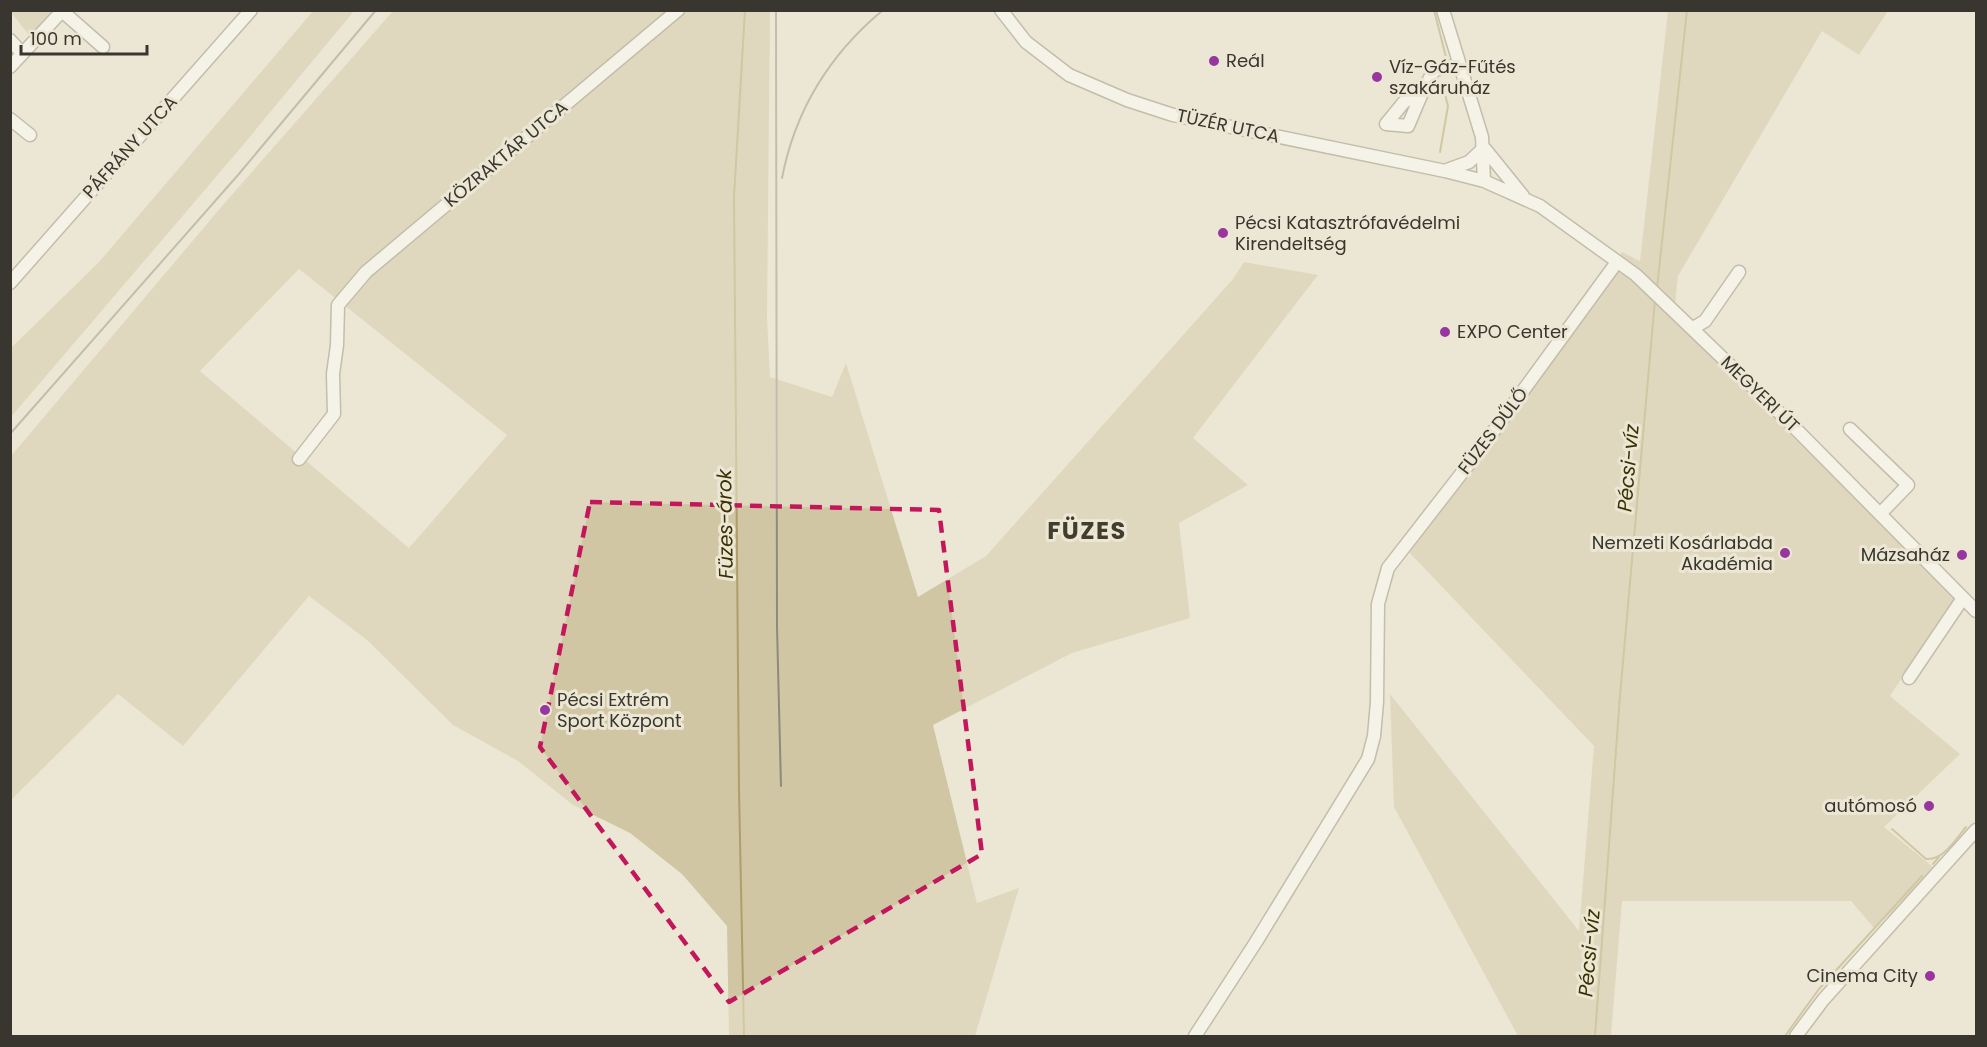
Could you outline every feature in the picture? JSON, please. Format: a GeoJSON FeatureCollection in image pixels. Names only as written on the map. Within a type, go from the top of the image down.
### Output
{"type":"FeatureCollection","features":[{"type":"Feature","properties":{"kind":"street","name":"PÁFRÁNY UTCA"},"geometry":{"type":"LineString","coordinates":[[10,283],[251,10]]}},
{"type":"Feature","properties":{"kind":"street","name":"KÖZRAKTÁR UTCA"},"geometry":{"type":"LineString","coordinates":[[298,459],[334,414],[333,374],[339,303],[366,272],[678,10]]}},
{"type":"Feature","properties":{"kind":"street","name":"TÜZÉR UTCA"},"geometry":{"type":"LineString","coordinates":[[1001,10],[1026,42],[1069,75],[1127,100],[1173,115],[1484,181]]}},
{"type":"Feature","properties":{"kind":"street","name":"MEGYERI ÚT"},"geometry":{"type":"LineString","coordinates":[[1443,10],[1484,148],[1484,181],[1526,199],[1566,222],[1636,275],[1693,328],[1977,611]]}},
{"type":"Feature","properties":{"kind":"street"},"geometry":{"type":"LineString","coordinates":[[10,67],[63,11],[103,47]]}},
{"type":"Feature","properties":{"kind":"street"},"geometry":{"type":"LineString","coordinates":[[10,40],[22,53]]}},
{"type":"Feature","properties":{"kind":"street"},"geometry":{"type":"LineString","coordinates":[[1422,93],[1434,70],[1459,65]]}},
{"type":"Feature","properties":{"kind":"street"},"geometry":{"type":"LineString","coordinates":[[10,119],[30,135]]}},
{"type":"Feature","properties":{"kind":"street"},"geometry":{"type":"LineString","coordinates":[[1445,171],[1469,162],[1484,148]]}},
{"type":"Feature","properties":{"kind":"street","name":"MEGYERI ÚT"},"geometry":{"type":"LineString","coordinates":[[1484,148],[1526,199]]}},
{"type":"Feature","properties":{"kind":"street"},"geometry":{"type":"LineString","coordinates":[[1587,239],[1601,261],[1606,277],[1626,273],[1636,275]]}},
{"type":"Feature","properties":{"kind":"street","name":"FÜZES DŰLŐ"},"geometry":{"type":"LineString","coordinates":[[1195,1036],[1256,942],[1368,759],[1374,736],[1377,702],[1378,604],[1388,568],[1482,447],[1617,262]]}},
{"type":"Feature","properties":{"kind":"street"},"geometry":{"type":"LineString","coordinates":[[1693,328],[1704,321],[1739,272]]}},
{"type":"Feature","properties":{"kind":"street"},"geometry":{"type":"LineString","coordinates":[[1850,429],[1908,485],[1880,514]]}},
{"type":"Feature","properties":{"kind":"street"},"geometry":{"type":"LineString","coordinates":[[1909,678],[1963,598]]}},
{"type":"Feature","properties":{"kind":"street"},"geometry":{"type":"LineString","coordinates":[[1796,1036],[1822,999],[1977,830]]}},
{"type":"Feature","properties":{"kind":"highlighted area"},"geometry":{"type":"Polygon","coordinates":[[[590,502],[939,510],[982,854],[729,1002],[540,747],[590,502]]]}},
{"type":"Feature","properties":{"kind":"shaded area"},"geometry":{"type":"Polygon","coordinates":[[[10,11],[59,11],[32,39],[10,11]]]}},
{"type":"Feature","properties":{"kind":"shaded area"},"geometry":{"type":"Polygon","coordinates":[[[313,11],[354,11],[239,150],[11,417],[11,348],[99,262],[313,11]]]}},
{"type":"Feature","properties":{"kind":"shaded area"},"geometry":{"type":"Polygon","coordinates":[[[393,11],[770,11],[767,318],[770,377],[832,397],[846,363],[918,597],[986,556],[1233,279],[1244,262],[1318,275],[1193,438],[1248,485],[1179,523],[1190,618],[1072,653],[933,725],[977,903],[1019,888],[975,1036],[729,1036],[727,926],[682,874],[630,833],[573,805],[518,761],[453,725],[367,640],[309,596],[183,746],[118,694],[11,800],[11,456],[222,206],[393,11]],[[299,269],[200,371],[409,548],[507,435],[299,269]]]}},
{"type":"Feature","properties":{"kind":"shaded area"},"geometry":{"type":"Polygon","coordinates":[[[1668,11],[1888,11],[1859,55],[1822,31],[1678,276],[1674,314],[1958,593],[1890,696],[1960,754],[1884,827],[1938,871],[1874,928],[1851,901],[1622,901],[1611,1036],[1518,1036],[1394,807],[1390,694],[1579,931],[1594,746],[1404,547],[1622,252],[1640,261],[1668,11]]]}},
{"type":"Feature","properties":{"kind":"waterway","name":"Füzes-árok"},"geometry":{"type":"LineString","coordinates":[[744,1036],[739,789],[734,197],[745,10]]}},
{"type":"Feature","properties":{"kind":"waterway"},"geometry":{"type":"LineString","coordinates":[[1434,10],[1447,61]]}},
{"type":"Feature","properties":{"kind":"waterway","name":"Pécsi-víz"},"geometry":{"type":"LineString","coordinates":[[1657,288],[1687,10]]}},
{"type":"Feature","properties":{"kind":"waterway"},"geometry":{"type":"LineString","coordinates":[[1440,152],[1448,106],[1442,83]]}},
{"type":"Feature","properties":{"kind":"waterway","name":"Pécsi-víz"},"geometry":{"type":"LineString","coordinates":[[1595,1036],[1620,696],[1655,300]]}},
{"type":"Feature","properties":{"kind":"waterway"},"geometry":{"type":"LineString","coordinates":[[1892,829],[1926,859],[1932,859],[1943,853],[1966,827]]}},
{"type":"Feature","properties":{"kind":"waterway"},"geometry":{"type":"LineString","coordinates":[[1933,864],[1939,857]]}},
{"type":"Feature","properties":{"kind":"waterway"},"geometry":{"type":"LineString","coordinates":[[1785,1036],[1819,989],[1922,876]]}},
{"type":"Feature","properties":{"kind":"railway"},"geometry":{"type":"LineString","coordinates":[[10,434],[238,175],[376,10]]}},
{"type":"Feature","properties":{"kind":"railway"},"geometry":{"type":"LineString","coordinates":[[776,10],[777,627],[781,786]]}},
{"type":"Feature","properties":{"kind":"railway"},"geometry":{"type":"LineString","coordinates":[[782,178],[796,130],[818,85],[847,45],[883,10]]}},
{"type":"Feature","properties":{"kind":"place","name":"Reál"},"geometry":{"type":"Point","coordinates":[1214,61]}},
{"type":"Feature","properties":{"kind":"place","name":"Víz-Gáz-Fűtés szakáruház"},"geometry":{"type":"Point","coordinates":[1377,77]}},
{"type":"Feature","properties":{"kind":"place","name":"Pécsi Katasztrófavédelmi Kirendeltség"},"geometry":{"type":"Point","coordinates":[1223,233]}},
{"type":"Feature","properties":{"kind":"place","name":"EXPO Center"},"geometry":{"type":"Point","coordinates":[1445,332]}},
{"type":"Feature","properties":{"kind":"place","name":"Nemzeti Kosárlabda Akadémia"},"geometry":{"type":"Point","coordinates":[1785,553]}},
{"type":"Feature","properties":{"kind":"place","name":"Mázsaház"},"geometry":{"type":"Point","coordinates":[1962,555]}},
{"type":"Feature","properties":{"kind":"place","name":"Pécsi Extrém Sport Központ"},"geometry":{"type":"Point","coordinates":[545,710]}},
{"type":"Feature","properties":{"kind":"place","name":"autómosó"},"geometry":{"type":"Point","coordinates":[1929,806]}},
{"type":"Feature","properties":{"kind":"place","name":"Cinema City"},"geometry":{"type":"Point","coordinates":[1930,976]}},
{"type":"Feature","properties":{"kind":"district","name":"FÜZES"},"geometry":{"type":"Point","coordinates":[1087,531]}}]}
